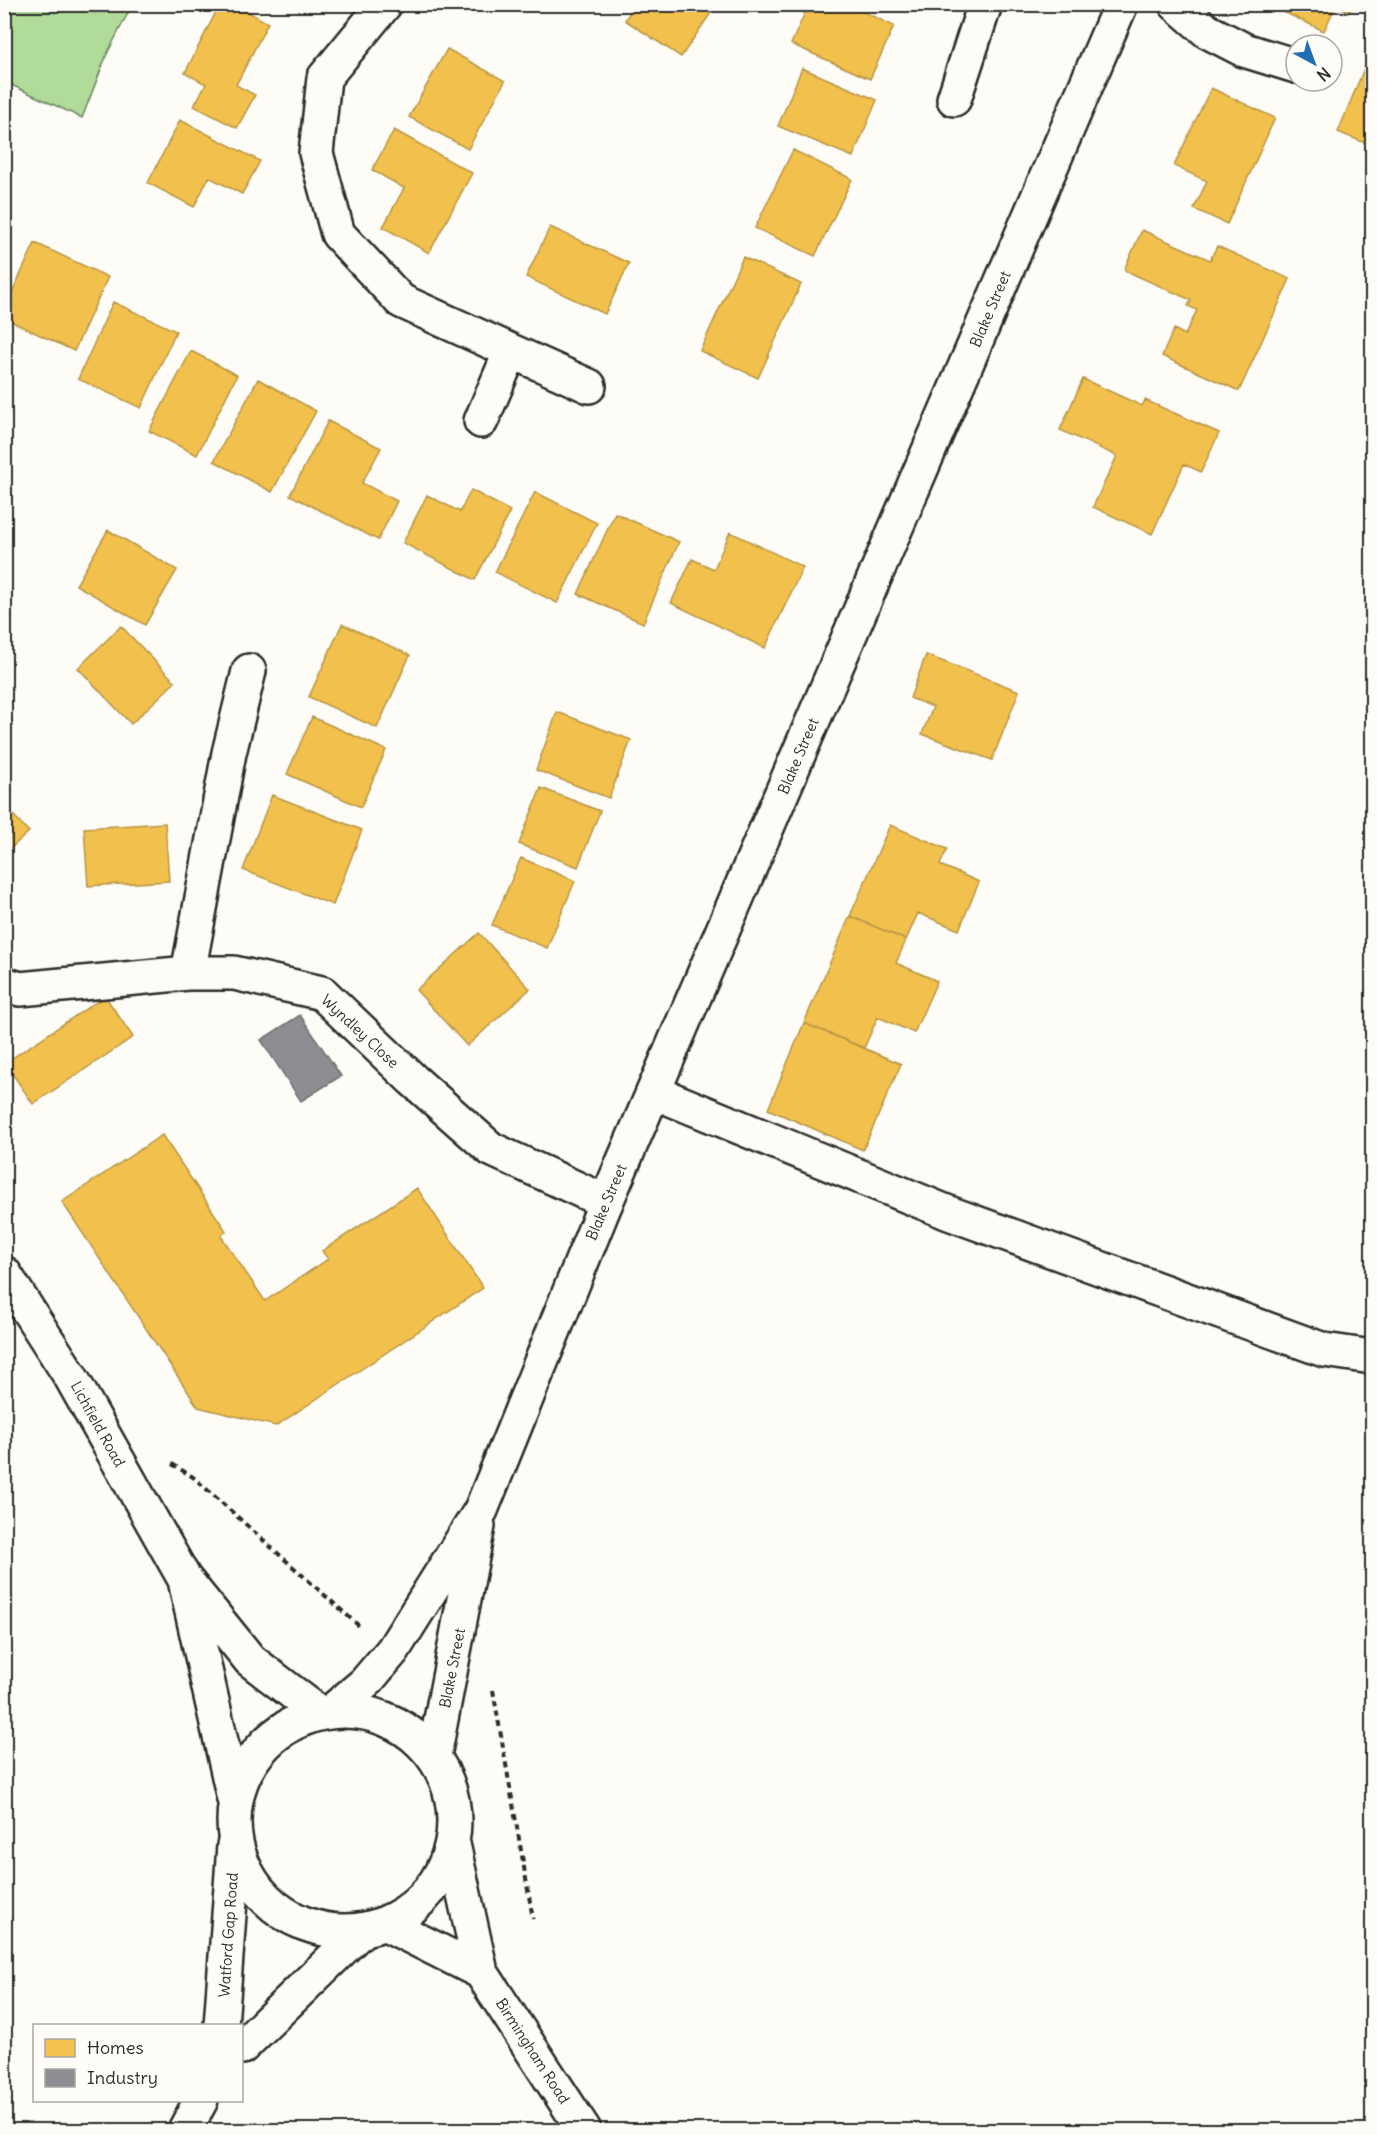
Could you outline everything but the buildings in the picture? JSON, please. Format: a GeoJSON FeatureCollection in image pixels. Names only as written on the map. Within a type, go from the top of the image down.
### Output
{"type":"FeatureCollection","features":[{"type":"Feature","properties":{"kind":"main road"},"geometry":{"type":"LineString","coordinates":[[384,4],[324,78],[316,153],[338,234],[401,301],[589,386]]}},
{"type":"Feature","properties":{"kind":"main road","name":"Blake Street"},"geometry":{"type":"LineString","coordinates":[[326,1711],[365,1683],[393,1650],[481,1509],[606,1202],[1121,4]]}},
{"type":"Feature","properties":{"kind":"main road"},"geometry":{"type":"LineString","coordinates":[[1176,4],[1207,31],[1244,50],[1284,62]]}},
{"type":"Feature","properties":{"kind":"main road"},"geometry":{"type":"LineString","coordinates":[[954,99],[973,9]]}},
{"type":"Feature","properties":{"kind":"main road"},"geometry":{"type":"LineString","coordinates":[[481,421],[511,351]]}},
{"type":"Feature","properties":{"kind":"main road"},"geometry":{"type":"LineString","coordinates":[[188,973],[229,753],[249,671]]}},
{"type":"Feature","properties":{"kind":"main road","name":"Wyndley Close"},"geometry":{"type":"LineString","coordinates":[[4,984],[20,989],[188,973],[234,972],[322,993],[413,1080],[491,1149],[606,1202]]}},
{"type":"Feature","properties":{"kind":"main road"},"geometry":{"type":"LineString","coordinates":[[654,1092],[949,1212],[1324,1350],[1372,1357]]}},
{"type":"Feature","properties":{"kind":"main road","name":"Lichfield Road"},"geometry":{"type":"LineString","coordinates":[[4,1273],[71,1377],[184,1578],[250,1660],[326,1711]]}},
{"type":"Feature","properties":{"kind":"main road","name":"Blake Street"},"geometry":{"type":"LineString","coordinates":[[434,1756],[481,1509]]}},
{"type":"Feature","properties":{"kind":"main road","name":"Lichfield Road"},"geometry":{"type":"LineString","coordinates":[[184,1578],[234,1799]]}},
{"type":"Feature","properties":{"kind":"main road"},"geometry":{"type":"LineString","coordinates":[[234,1799],[252,1758],[284,1727],[326,1711],[386,1718],[434,1756],[453,1798],[453,1844],[430,1893],[374,1928],[243,2046]]}},
{"type":"Feature","properties":{"kind":"main road","name":"Watford Gap Road"},"geometry":{"type":"LineString","coordinates":[[221,2024],[234,1845],[234,1799]]}},
{"type":"Feature","properties":{"kind":"main road","name":"Birmingham Road"},"geometry":{"type":"LineString","coordinates":[[453,1844],[481,1972],[584,2130]]}},
{"type":"Feature","properties":{"kind":"main road"},"geometry":{"type":"LineString","coordinates":[[234,1845],[260,1895],[306,1926],[374,1928],[481,1972]]}},
{"type":"Feature","properties":{"kind":"main road"},"geometry":{"type":"LineString","coordinates":[[184,2130],[200,2102]]}},
{"type":"Feature","properties":{"kind":"path"},"geometry":{"type":"LineString","coordinates":[[167,1461],[193,1477],[364,1631]]}},
{"type":"Feature","properties":{"kind":"path"},"geometry":{"type":"LineString","coordinates":[[491,1678],[533,1919]]}},
{"type":"Feature","properties":{"kind":"green space"},"geometry":{"type":"Polygon","coordinates":[[[5,4],[132,5],[107,54],[82,118],[5,82],[5,4]]]}}]}
